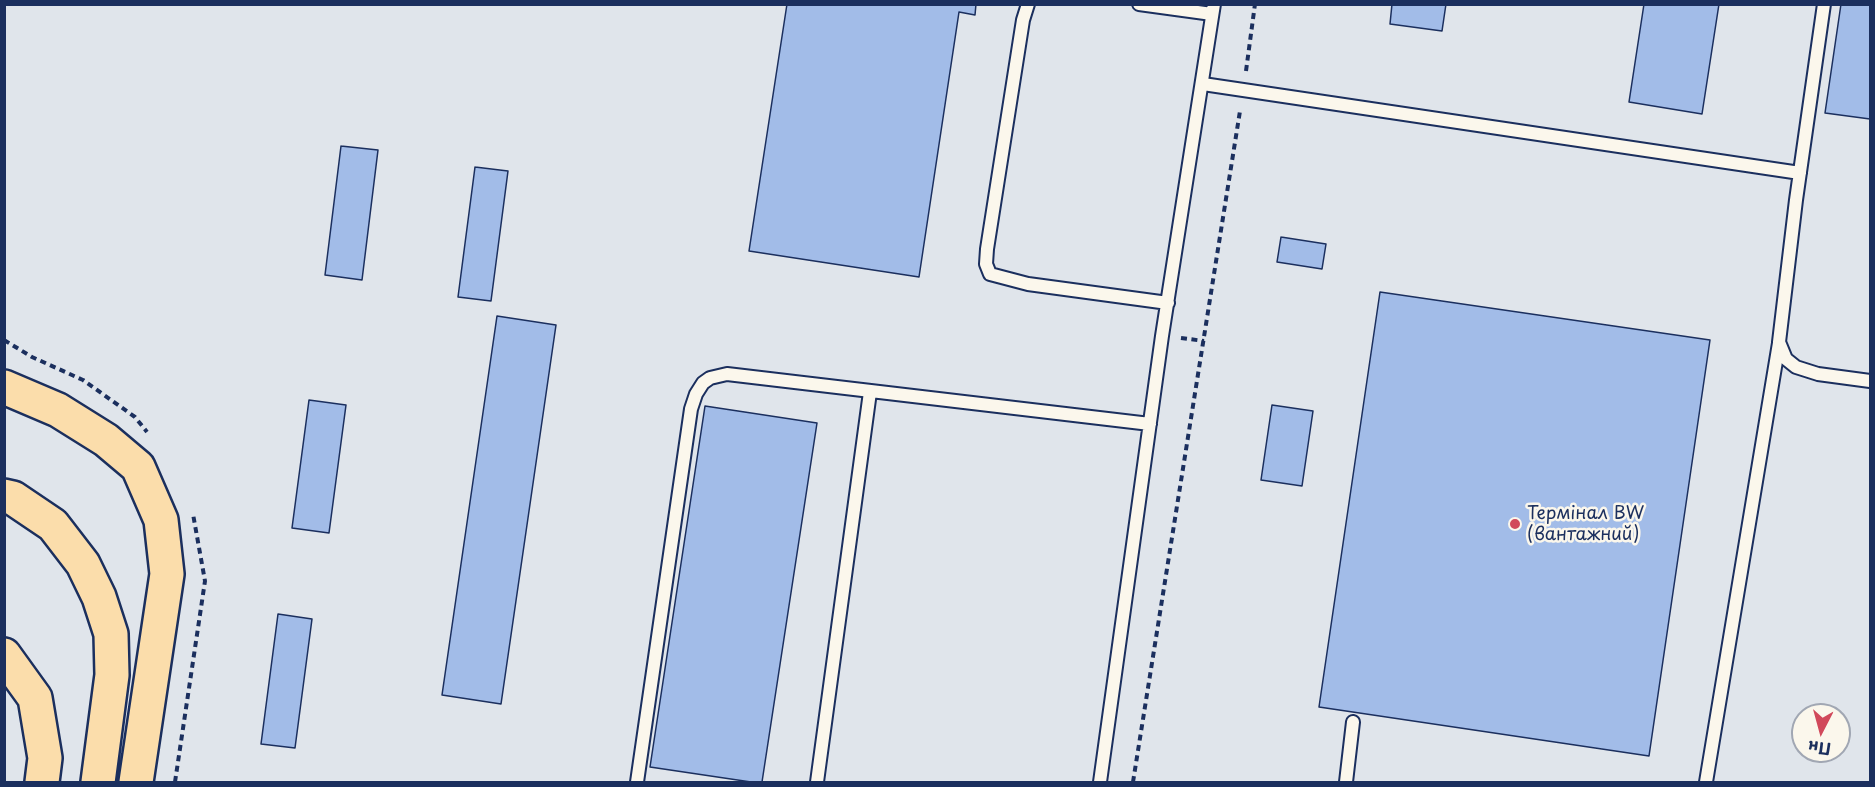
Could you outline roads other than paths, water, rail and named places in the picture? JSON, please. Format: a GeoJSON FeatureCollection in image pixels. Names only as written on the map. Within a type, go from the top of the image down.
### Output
{"type":"FeatureCollection","features":[{"type":"Feature","properties":{"kind":"highway"},"geometry":{"type":"LineString","coordinates":[[4,387],[58,410],[114,446],[138,467],[161,520],[167,574],[136,783]]}},
{"type":"Feature","properties":{"kind":"highway"},"geometry":{"type":"LineString","coordinates":[[4,496],[13,498],[53,525],[83,564],[99,597],[111,634],[112,675],[98,783]]}},
{"type":"Feature","properties":{"kind":"highway"},"geometry":{"type":"LineString","coordinates":[[4,655],[35,699],[45,758],[42,783]]}},
{"type":"Feature","properties":{"kind":"lane"},"geometry":{"type":"LineString","coordinates":[[1028,4],[1023,20],[987,249],[986,264],[990,274],[1028,284],[1168,303]]}},
{"type":"Feature","properties":{"kind":"lane"},"geometry":{"type":"LineString","coordinates":[[1100,783],[1150,424],[1213,9],[1139,4]]}},
{"type":"Feature","properties":{"kind":"lane"},"geometry":{"type":"LineString","coordinates":[[1706,783],[1779,342],[1824,4]]}},
{"type":"Feature","properties":{"kind":"lane"},"geometry":{"type":"LineString","coordinates":[[1203,84],[1244,88],[1800,173]]}},
{"type":"Feature","properties":{"kind":"lane"},"geometry":{"type":"LineString","coordinates":[[1779,342],[1786,359],[1796,367],[1818,374],[1870,381]]}},
{"type":"Feature","properties":{"kind":"lane"},"geometry":{"type":"LineString","coordinates":[[637,783],[691,409],[699,389],[710,378],[727,374],[1150,424]]}},
{"type":"Feature","properties":{"kind":"lane"},"geometry":{"type":"LineString","coordinates":[[817,783],[870,392]]}},
{"type":"Feature","properties":{"kind":"lane"},"geometry":{"type":"LineString","coordinates":[[1346,783],[1353,722]]}},
{"type":"Feature","properties":{"kind":"place","name":"Термінал BW (вантажний)"},"geometry":{"type":"Point","coordinates":[1515,524]}}]}
